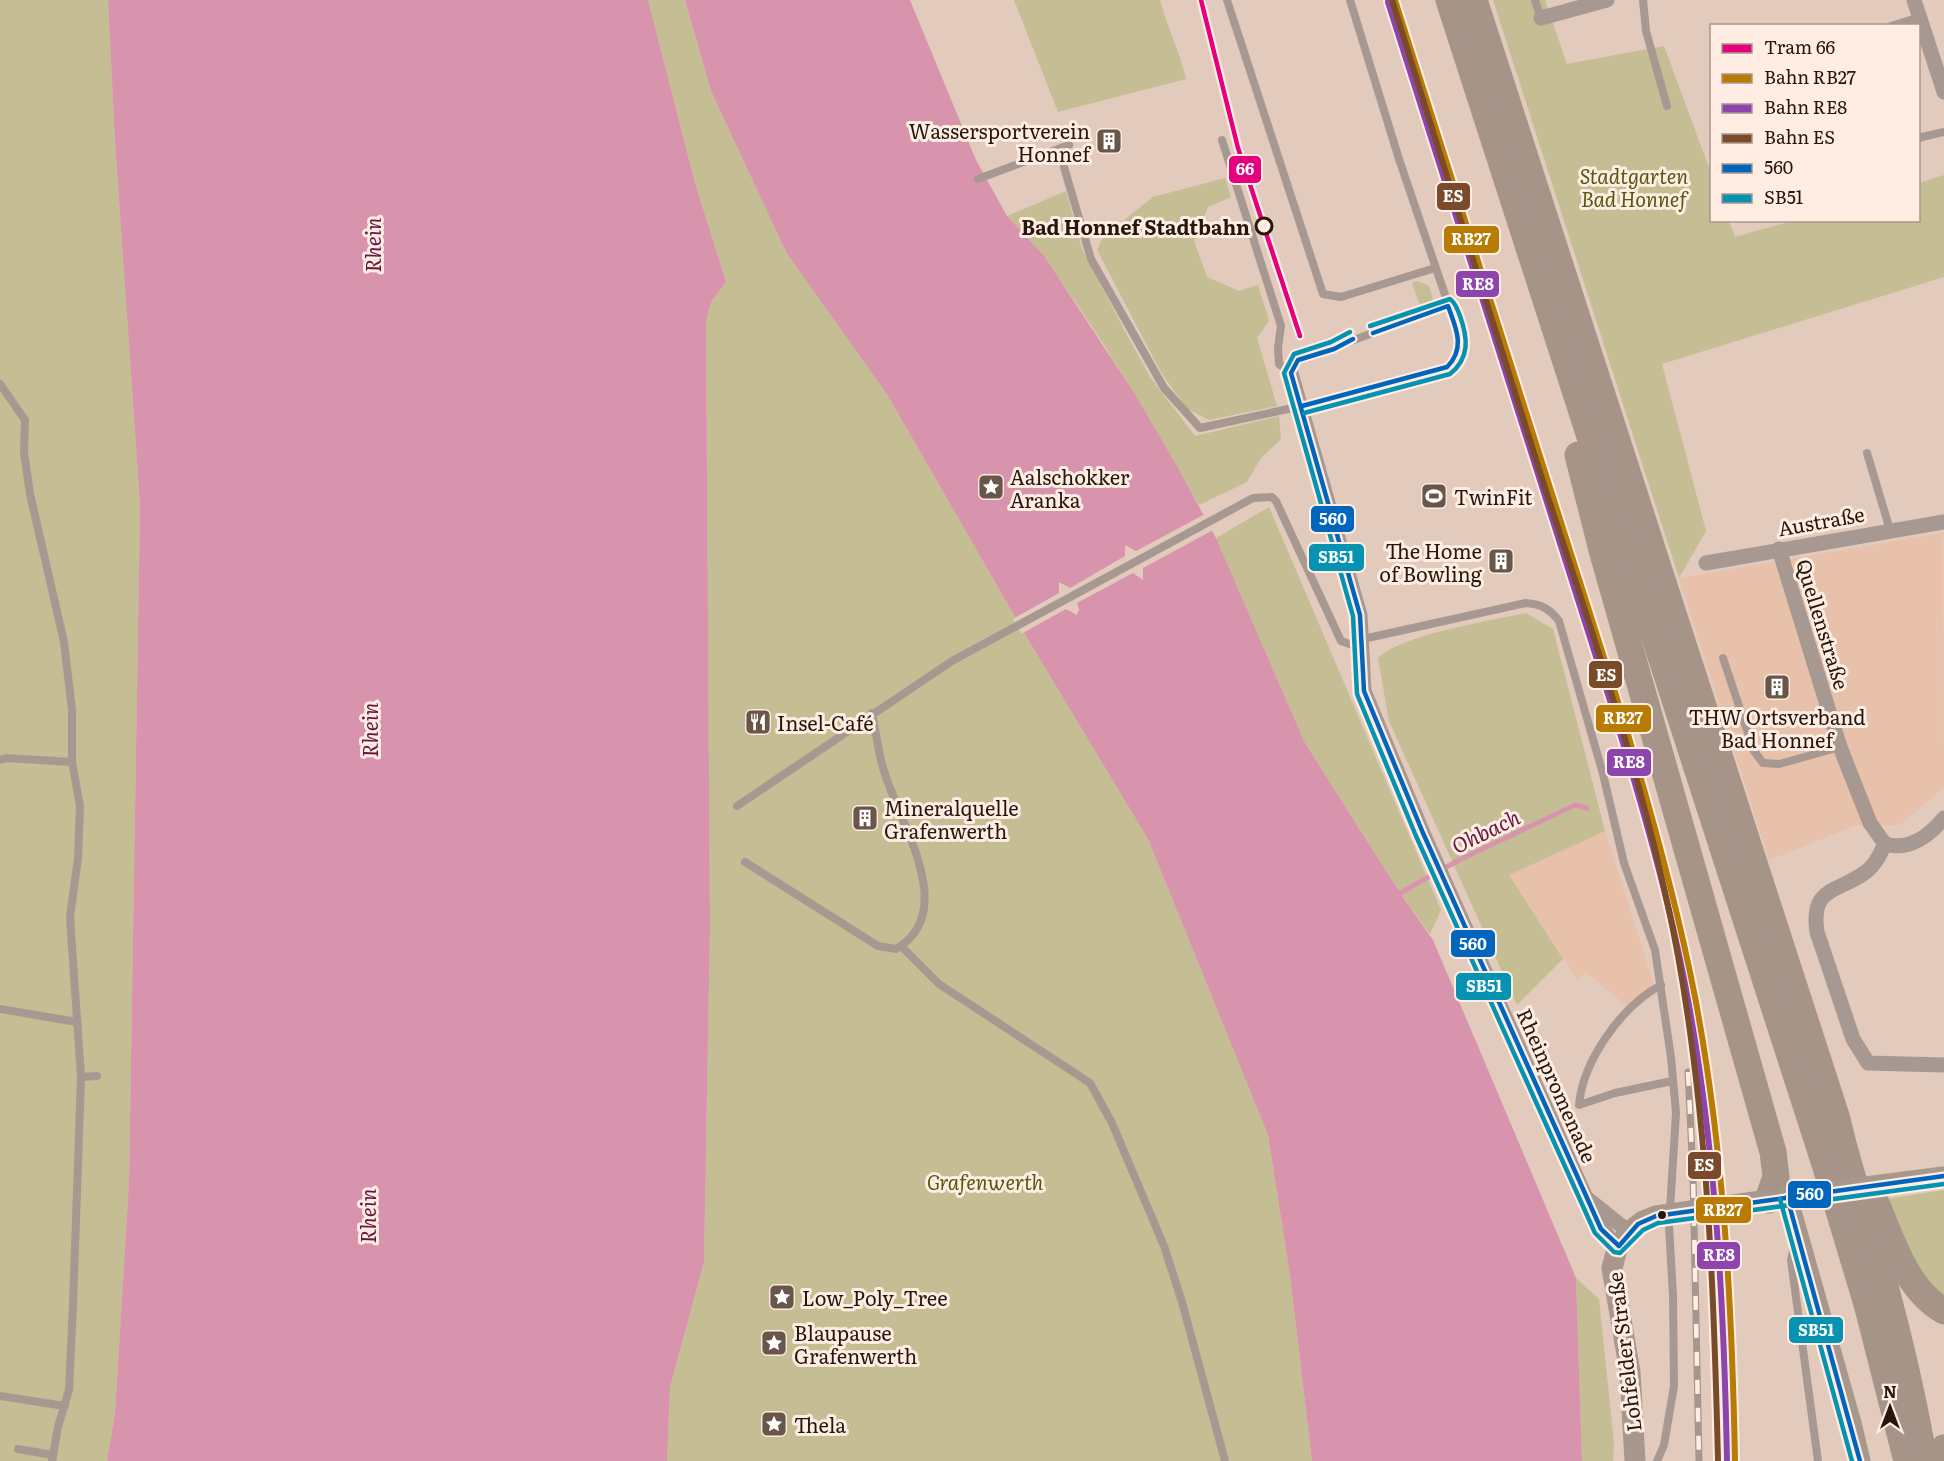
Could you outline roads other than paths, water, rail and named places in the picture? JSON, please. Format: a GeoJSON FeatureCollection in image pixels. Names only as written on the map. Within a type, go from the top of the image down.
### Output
{"type":"FeatureCollection","features":[{"type":"Feature","properties":{"kind":"highway"},"geometry":{"type":"LineString","coordinates":[[1449,0],[1845,1227],[1907,1461]]}},
{"type":"Feature","properties":{"kind":"highway"},"geometry":{"type":"LineString","coordinates":[[1474,0],[1837,1119],[1848,1170],[1879,1263],[1902,1356],[1924,1461]]}},
{"type":"Feature","properties":{"kind":"highway"},"geometry":{"type":"LineString","coordinates":[[1554,325],[1555,364],[1602,550],[1774,1159],[1778,1199]]}},
{"type":"Feature","properties":{"kind":"highway"},"geometry":{"type":"LineString","coordinates":[[1837,1119],[1911,1278],[1929,1300],[1944,1311]]}},
{"type":"Feature","properties":{"kind":"highway"},"geometry":{"type":"LineString","coordinates":[[1895,1421],[1899,1461]]}},
{"type":"Feature","properties":{"kind":"highway"},"geometry":{"type":"LineString","coordinates":[[1943,1461],[1944,1448]]}},
{"type":"Feature","properties":{"kind":"main road"},"geometry":{"type":"LineString","coordinates":[[1624,1239],[1643,1221],[1656,1216],[1944,1177]]}},
{"type":"Feature","properties":{"kind":"main road"},"geometry":{"type":"LineString","coordinates":[[1778,1199],[1851,1423],[1860,1461]]}},
{"type":"Feature","properties":{"kind":"main road","name":"Lohfelder Straße"},"geometry":{"type":"LineString","coordinates":[[1624,1239],[1613,1258],[1613,1275],[1626,1339],[1632,1393],[1635,1461]]}},
{"type":"Feature","properties":{"kind":"street"},"geometry":{"type":"LineString","coordinates":[[1541,18],[1607,0]]}},
{"type":"Feature","properties":{"kind":"street"},"geometry":{"type":"LineString","coordinates":[[1914,0],[1920,17],[1923,40],[1944,92]]}},
{"type":"Feature","properties":{"kind":"street","name":"Rheinpromenade"},"geometry":{"type":"LineString","coordinates":[[1291,373],[1360,615],[1363,644],[1361,671],[1364,691],[1423,832],[1588,1199],[1624,1239]]}},
{"type":"Feature","properties":{"kind":"street","name":"Austraße"},"geometry":{"type":"LineString","coordinates":[[1706,563],[1944,522]]}},
{"type":"Feature","properties":{"kind":"street","name":"Quellenstraße"},"geometry":{"type":"LineString","coordinates":[[1779,549],[1840,747],[1870,823],[1885,844]]}},
{"type":"Feature","properties":{"kind":"street"},"geometry":{"type":"LineString","coordinates":[[1944,818],[1912,844],[1897,848],[1885,844],[1876,862],[1866,872],[1828,891],[1818,902],[1814,917],[1853,1039],[1868,1063],[1944,1065]]}},
{"type":"Feature","properties":{"kind":"lane"},"geometry":{"type":"LineString","coordinates":[[1227,0],[1323,294],[1341,297],[1435,268]]}},
{"type":"Feature","properties":{"kind":"lane"},"geometry":{"type":"LineString","coordinates":[[1064,166],[1091,259],[1164,388],[1200,428],[1302,406],[1448,367],[1457,360],[1462,345],[1435,268],[1350,0]]}},
{"type":"Feature","properties":{"kind":"lane"},"geometry":{"type":"LineString","coordinates":[[1535,0],[1541,18]]}},
{"type":"Feature","properties":{"kind":"lane"},"geometry":{"type":"LineString","coordinates":[[1643,0],[1646,31],[1667,106]]}},
{"type":"Feature","properties":{"kind":"lane"},"geometry":{"type":"LineString","coordinates":[[1897,24],[1920,17]]}},
{"type":"Feature","properties":{"kind":"lane"},"geometry":{"type":"LineString","coordinates":[[1920,138],[1944,132]]}},
{"type":"Feature","properties":{"kind":"lane","name":"Rheinpromenade"},"geometry":{"type":"LineString","coordinates":[[1222,140],[1281,326],[1278,348],[1279,364],[1291,373]]}},
{"type":"Feature","properties":{"kind":"lane"},"geometry":{"type":"LineString","coordinates":[[978,179],[1069,145]]}},
{"type":"Feature","properties":{"kind":"lane"},"geometry":{"type":"LineString","coordinates":[[1291,373],[1298,360],[1448,306]]}},
{"type":"Feature","properties":{"kind":"lane"},"geometry":{"type":"LineString","coordinates":[[0,384],[25,420],[24,452],[30,494],[64,642],[72,710],[72,762],[80,806],[78,858],[70,917],[81,1077],[70,1379],[65,1406],[58,1426],[53,1458],[18,1449]]}},
{"type":"Feature","properties":{"kind":"lane"},"geometry":{"type":"LineString","coordinates":[[1867,453],[1890,530]]}},
{"type":"Feature","properties":{"kind":"lane"},"geometry":{"type":"LineString","coordinates":[[737,806],[952,661],[1253,498],[1272,497],[1276,501],[1341,641],[1363,644],[1526,603],[1538,604],[1552,612],[1559,621],[1603,774],[1624,863],[1655,950],[1671,1057],[1676,1113],[1668,1225],[1673,1296],[1674,1386],[1664,1445],[1657,1461]]}},
{"type":"Feature","properties":{"kind":"lane"},"geometry":{"type":"LineString","coordinates":[[1723,658],[1754,751],[1763,763],[1779,764],[1840,747]]}},
{"type":"Feature","properties":{"kind":"lane"},"geometry":{"type":"LineString","coordinates":[[745,862],[878,946],[896,949],[919,929],[925,911],[924,884],[883,770],[872,713]]}},
{"type":"Feature","properties":{"kind":"lane"},"geometry":{"type":"LineString","coordinates":[[0,760],[6,758],[72,762]]}},
{"type":"Feature","properties":{"kind":"lane"},"geometry":{"type":"LineString","coordinates":[[901,946],[939,984],[1090,1083],[1112,1123],[1164,1246],[1182,1302],[1225,1461]]}},
{"type":"Feature","properties":{"kind":"lane"},"geometry":{"type":"LineString","coordinates":[[1661,985],[1641,996],[1606,1038],[1589,1065],[1580,1091],[1579,1105],[1615,1093],[1672,1081]]}},
{"type":"Feature","properties":{"kind":"lane"},"geometry":{"type":"LineString","coordinates":[[0,1009],[77,1022]]}},
{"type":"Feature","properties":{"kind":"lane"},"geometry":{"type":"LineString","coordinates":[[81,1077],[97,1076]]}},
{"type":"Feature","properties":{"kind":"lane"},"geometry":{"type":"LineString","coordinates":[[1799,1227],[1791,1260],[1818,1461]]}},
{"type":"Feature","properties":{"kind":"lane"},"geometry":{"type":"LineString","coordinates":[[0,1396],[65,1406]]}},
{"type":"Feature","properties":{"kind":"water","name":"Rhein"},"geometry":{"type":"Polygon","coordinates":[[[108,0],[648,0],[695,183],[726,282],[711,302],[706,322],[710,926],[704,1262],[670,1387],[667,1461],[107,1461],[115,1413],[129,1182],[140,505],[115,142],[108,0]]]}},
{"type":"Feature","properties":{"kind":"water"},"geometry":{"type":"Polygon","coordinates":[[[685,0],[910,0],[976,160],[1007,216],[1044,256],[1133,391],[1216,538],[1305,743],[1400,893],[1433,940],[1576,1278],[1582,1461],[1312,1461],[1290,1275],[1268,1135],[1148,839],[1029,641],[888,396],[786,252],[711,91],[685,0]]]}},
{"type":"Feature","properties":{"kind":"waterway","name":"Ohbach"},"geometry":{"type":"LineString","coordinates":[[1394,891],[1400,893],[1459,860],[1575,805],[1587,808]]}},
{"type":"Feature","properties":{"kind":"tram line","name":"66"},"geometry":{"type":"LineString","coordinates":[[1201,0],[1238,148],[1300,336]]}},
{"type":"Feature","properties":{"kind":"tram line"},"geometry":{"type":"LineString","coordinates":[[1205,0],[1218,60]]}},
{"type":"Feature","properties":{"kind":"railway"},"geometry":{"type":"LineString","coordinates":[[1688,1072],[1693,1175],[1699,1461]]}},
{"type":"Feature","properties":{"kind":"rail line","name":"ES"},"geometry":{"type":"LineString","coordinates":[[1392,0],[1620,721],[1666,897],[1688,1019],[1703,1145],[1714,1334],[1718,1461]]}},
{"type":"Feature","properties":{"kind":"rail line","name":"RB27"},"geometry":{"type":"LineString","coordinates":[[1395,0],[1620,708],[1671,888],[1695,997],[1720,1170],[1729,1286],[1735,1461]]}},
{"type":"Feature","properties":{"kind":"rail line","name":"RE8"},"geometry":{"type":"LineString","coordinates":[[1388,2],[1613,710],[1645,817],[1673,926],[1698,1057],[1712,1172],[1724,1345],[1727,1461]]}},
{"type":"Feature","properties":{"kind":"place","name":"Wassersportverein Honnef"},"geometry":{"type":"Point","coordinates":[1109,141]}},
{"type":"Feature","properties":{"kind":"place","name":"Bad Honnef Stadtbahn"},"geometry":{"type":"Point","coordinates":[1264,226]}},
{"type":"Feature","properties":{"kind":"place","name":"Aalschokker Aranka"},"geometry":{"type":"Point","coordinates":[991,487]}},
{"type":"Feature","properties":{"kind":"place","name":"TwinFit"},"geometry":{"type":"Point","coordinates":[1434,496]}},
{"type":"Feature","properties":{"kind":"place","name":"The Home of Bowling"},"geometry":{"type":"Point","coordinates":[1501,561]}},
{"type":"Feature","properties":{"kind":"place","name":"THW Ortsverband Bad Honnef"},"geometry":{"type":"Point","coordinates":[1777,687]}},
{"type":"Feature","properties":{"kind":"place","name":"Insel-Café"},"geometry":{"type":"Point","coordinates":[758,722]}},
{"type":"Feature","properties":{"kind":"place","name":"Mineralquelle Grafenwerth"},"geometry":{"type":"Point","coordinates":[865,818]}},
{"type":"Feature","properties":{"kind":"place","name":"Low_Poly_Tree"},"geometry":{"type":"Point","coordinates":[782,1297]}},
{"type":"Feature","properties":{"kind":"place","name":"Blaupause Grafenwerth"},"geometry":{"type":"Point","coordinates":[774,1343]}},
{"type":"Feature","properties":{"kind":"place","name":"Thela"},"geometry":{"type":"Point","coordinates":[774,1424]}},
{"type":"Feature","properties":{"kind":"park label","name":"Stadtgarten Bad Honnef"},"geometry":{"type":"Point","coordinates":[1634,186]}},
{"type":"Feature","properties":{"kind":"park label","name":"Grafenwerth"},"geometry":{"type":"Point","coordinates":[985,1181]}}]}
